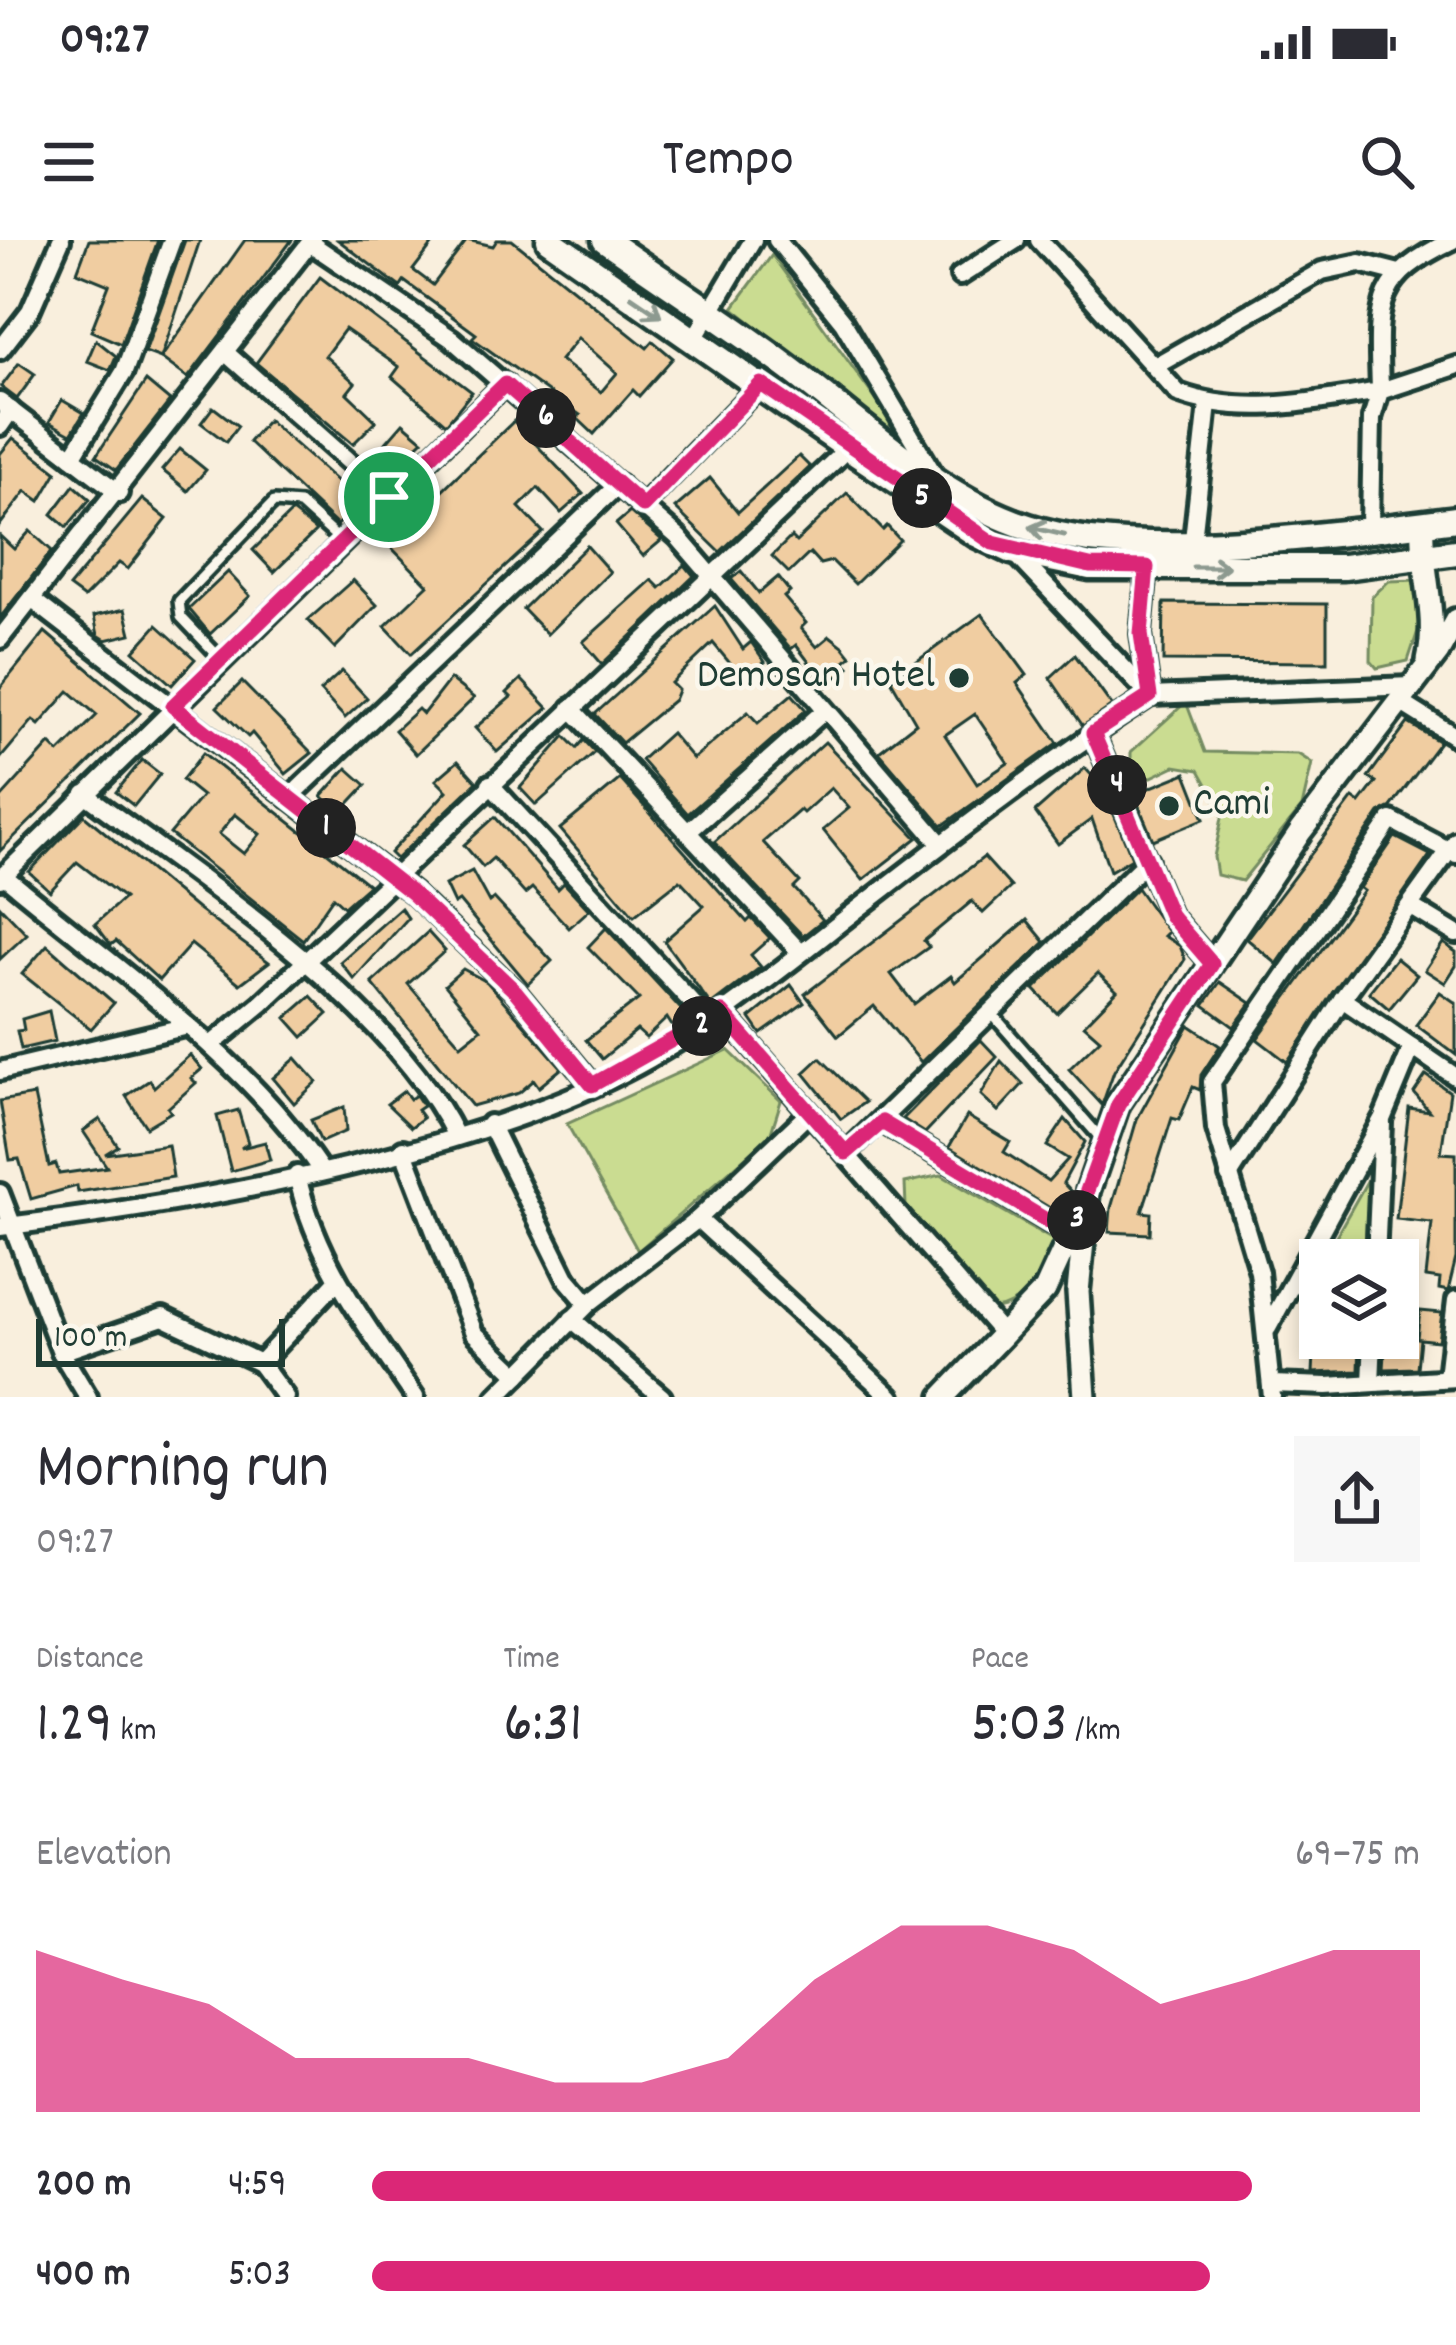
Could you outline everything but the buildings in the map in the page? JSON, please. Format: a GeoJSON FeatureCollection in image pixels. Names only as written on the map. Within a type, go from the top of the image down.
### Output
{"type":"FeatureCollection","features":[{"type":"Feature","properties":{"kind":"main road"},"geometry":{"type":"LineString","coordinates":[[549,240],[976,534],[1012,550],[1090,566],[1147,567],[1344,567],[1456,552]]}},
{"type":"Feature","properties":{"kind":"main road"},"geometry":{"type":"LineString","coordinates":[[605,240],[938,481],[980,508],[1034,529],[1102,542],[1298,538],[1456,519]]}},
{"type":"Feature","properties":{"kind":"street"},"geometry":{"type":"LineString","coordinates":[[0,350],[30,311],[61,240]]}},
{"type":"Feature","properties":{"kind":"street"},"geometry":{"type":"LineString","coordinates":[[72,457],[124,371],[172,240]]}},
{"type":"Feature","properties":{"kind":"street"},"geometry":{"type":"LineString","coordinates":[[694,339],[753,240]]}},
{"type":"Feature","properties":{"kind":"street"},"geometry":{"type":"LineString","coordinates":[[777,240],[843,322],[938,481]]}},
{"type":"Feature","properties":{"kind":"street"},"geometry":{"type":"LineString","coordinates":[[960,276],[1016,240]]}},
{"type":"Feature","properties":{"kind":"street"},"geometry":{"type":"LineString","coordinates":[[1039,240],[1178,393],[1208,404],[1297,405],[1380,391],[1456,365]]}},
{"type":"Feature","properties":{"kind":"street"},"geometry":{"type":"LineString","coordinates":[[1370,528],[1372,418],[1380,391],[1378,308],[1399,273],[1416,257],[1453,240]]}},
{"type":"Feature","properties":{"kind":"street"},"geometry":{"type":"LineString","coordinates":[[0,639],[119,493],[311,242],[452,339],[643,506],[712,577],[823,712],[941,844]]}},
{"type":"Feature","properties":{"kind":"street"},"geometry":{"type":"LineString","coordinates":[[1155,366],[1322,271],[1360,262],[1399,273]]}},
{"type":"Feature","properties":{"kind":"street"},"geometry":{"type":"LineString","coordinates":[[226,353],[389,497]]}},
{"type":"Feature","properties":{"kind":"street"},"geometry":{"type":"LineString","coordinates":[[320,1169],[296,1132],[211,1045],[2,877],[505,384]]}},
{"type":"Feature","properties":{"kind":"street"},"geometry":{"type":"LineString","coordinates":[[643,506],[761,384]]}},
{"type":"Feature","properties":{"kind":"street"},"geometry":{"type":"LineString","coordinates":[[1192,540],[1208,404]]}},
{"type":"Feature","properties":{"kind":"street"},"geometry":{"type":"LineString","coordinates":[[4,413],[119,493]]}},
{"type":"Feature","properties":{"kind":"street"},"geometry":{"type":"LineString","coordinates":[[211,1045],[848,448]]}},
{"type":"Feature","properties":{"kind":"street"},"geometry":{"type":"LineString","coordinates":[[289,798],[619,484]]}},
{"type":"Feature","properties":{"kind":"street"},"geometry":{"type":"LineString","coordinates":[[1423,523],[1420,558],[1440,656]]}},
{"type":"Feature","properties":{"kind":"street"},"geometry":{"type":"LineString","coordinates":[[1012,550],[1150,696]]}},
{"type":"Feature","properties":{"kind":"street"},"geometry":{"type":"LineString","coordinates":[[1147,567],[1141,634],[1150,696]]}},
{"type":"Feature","properties":{"kind":"street"},"geometry":{"type":"LineString","coordinates":[[34,601],[412,893],[516,992],[592,1085]]}},
{"type":"Feature","properties":{"kind":"street"},"geometry":{"type":"LineString","coordinates":[[943,1397],[1045,1290],[1071,1235],[1118,1105],[1301,832],[1440,656],[1456,620]]}},
{"type":"Feature","properties":{"kind":"street"},"geometry":{"type":"LineString","coordinates":[[6,1227],[403,1150],[456,1136],[592,1085],[716,1017],[941,844],[1150,696],[1406,694],[1456,737]]}},
{"type":"Feature","properties":{"kind":"street"},"geometry":{"type":"LineString","coordinates":[[571,708],[800,953]]}},
{"type":"Feature","properties":{"kind":"street"},"geometry":{"type":"LineString","coordinates":[[689,831],[823,712]]}},
{"type":"Feature","properties":{"kind":"street"},"geometry":{"type":"LineString","coordinates":[[1093,733],[1170,915],[1212,964]]}},
{"type":"Feature","properties":{"kind":"street"},"geometry":{"type":"LineString","coordinates":[[490,784],[846,1153],[1002,1333]]}},
{"type":"Feature","properties":{"kind":"street"},"geometry":{"type":"LineString","coordinates":[[85,794],[367,1018],[445,1115],[456,1136]]}},
{"type":"Feature","properties":{"kind":"street"},"geometry":{"type":"LineString","coordinates":[[1229,1176],[1342,999],[1454,849],[1391,820],[1211,1082],[1216,1129],[1229,1176],[1259,1272],[1272,1390],[1451,1377],[1456,1300]]}},
{"type":"Feature","properties":{"kind":"street"},"geometry":{"type":"LineString","coordinates":[[846,1153],[1148,860]]}},
{"type":"Feature","properties":{"kind":"street"},"geometry":{"type":"LineString","coordinates":[[1409,906],[1456,934]]}},
{"type":"Feature","properties":{"kind":"street"},"geometry":{"type":"LineString","coordinates":[[1342,999],[1456,1077]]}},
{"type":"Feature","properties":{"kind":"street"},"geometry":{"type":"LineString","coordinates":[[0,1071],[184,1027]]}},
{"type":"Feature","properties":{"kind":"street"},"geometry":{"type":"LineString","coordinates":[[1268,1328],[1383,1117],[1412,1047]]}},
{"type":"Feature","properties":{"kind":"street"},"geometry":{"type":"LineString","coordinates":[[496,1397],[588,1304],[698,1219],[808,1114]]}},
{"type":"Feature","properties":{"kind":"street"},"geometry":{"type":"LineString","coordinates":[[1377,1239],[1383,1117]]}},
{"type":"Feature","properties":{"kind":"street"},"geometry":{"type":"LineString","coordinates":[[882,1122],[1071,1235]]}},
{"type":"Feature","properties":{"kind":"street"},"geometry":{"type":"LineString","coordinates":[[490,1124],[566,1277],[588,1304]]}},
{"type":"Feature","properties":{"kind":"street"},"geometry":{"type":"LineString","coordinates":[[403,1150],[475,1333],[518,1375]]}},
{"type":"Feature","properties":{"kind":"street"},"geometry":{"type":"LineString","coordinates":[[297,1174],[306,1215],[336,1282],[415,1397]]}},
{"type":"Feature","properties":{"kind":"street"},"geometry":{"type":"LineString","coordinates":[[1085,1397],[1078,1292],[1088,1191]]}},
{"type":"Feature","properties":{"kind":"street"},"geometry":{"type":"LineString","coordinates":[[0,1193],[6,1227],[61,1352],[88,1397]]}},
{"type":"Feature","properties":{"kind":"street"},"geometry":{"type":"LineString","coordinates":[[698,1219],[891,1397]]}},
{"type":"Feature","properties":{"kind":"street"},"geometry":{"type":"LineString","coordinates":[[260,1363],[336,1282]]}},
{"type":"Feature","properties":{"kind":"street"},"geometry":{"type":"LineString","coordinates":[[61,1352],[163,1317],[260,1363],[285,1397]]}},
{"type":"Feature","properties":{"kind":"street"},"geometry":{"type":"LineString","coordinates":[[572,1319],[662,1397]]}},
{"type":"Feature","properties":{"kind":"street"},"geometry":{"type":"LineString","coordinates":[[1371,1383],[1372,1359]]}},
{"type":"Feature","properties":{"kind":"lane"},"geometry":{"type":"LineString","coordinates":[[221,659],[182,617],[179,601],[274,502],[300,504],[342,542]]}},
{"type":"Feature","properties":{"kind":"lane"},"geometry":{"type":"LineString","coordinates":[[993,1015],[1105,1142]]}},
{"type":"Feature","properties":{"kind":"green space"},"geometry":{"type":"Polygon","coordinates":[[[772,255],[892,422],[887,430],[733,308],[772,255]]]}},
{"type":"Feature","properties":{"kind":"green space"},"geometry":{"type":"Polygon","coordinates":[[[1417,580],[1427,604],[1408,661],[1377,668],[1371,661],[1372,597],[1389,581],[1417,580]]]}},
{"type":"Feature","properties":{"kind":"green space"},"geometry":{"type":"Polygon","coordinates":[[[1186,702],[1205,752],[1298,754],[1312,763],[1302,807],[1242,881],[1217,875],[1214,857],[1223,813],[1199,770],[1175,766],[1141,782],[1131,766],[1131,752],[1186,702]]]}},
{"type":"Feature","properties":{"kind":"green space"},"geometry":{"type":"Polygon","coordinates":[[[728,1050],[781,1101],[770,1136],[638,1251],[567,1124],[728,1050]]]}},
{"type":"Feature","properties":{"kind":"green space"},"geometry":{"type":"Polygon","coordinates":[[[1375,1167],[1372,1239],[1334,1239],[1375,1167]]]}},
{"type":"Feature","properties":{"kind":"green space"},"geometry":{"type":"Polygon","coordinates":[[[941,1175],[1058,1243],[1016,1301],[994,1309],[906,1207],[905,1183],[941,1175]]]}},
{"type":"Feature","properties":{"kind":"place","name":"Demosan Hotel"},"geometry":{"type":"Point","coordinates":[959,678]}},
{"type":"Feature","properties":{"kind":"place","name":"Cami"},"geometry":{"type":"Point","coordinates":[1169,806]}},
{"type":"Feature","properties":{"kind":"route"},"geometry":{"type":"LineString","coordinates":[[505,384],[643,506],[761,384],[848,448],[993,543],[1090,566],[1147,567],[1141,634],[1150,696],[1093,733],[1170,915],[1212,964],[1118,1105],[1071,1235],[882,1122],[846,1153],[722,1012],[625,1071],[592,1085],[516,992],[412,893],[173,706],[389,497],[505,384]]}}]}
